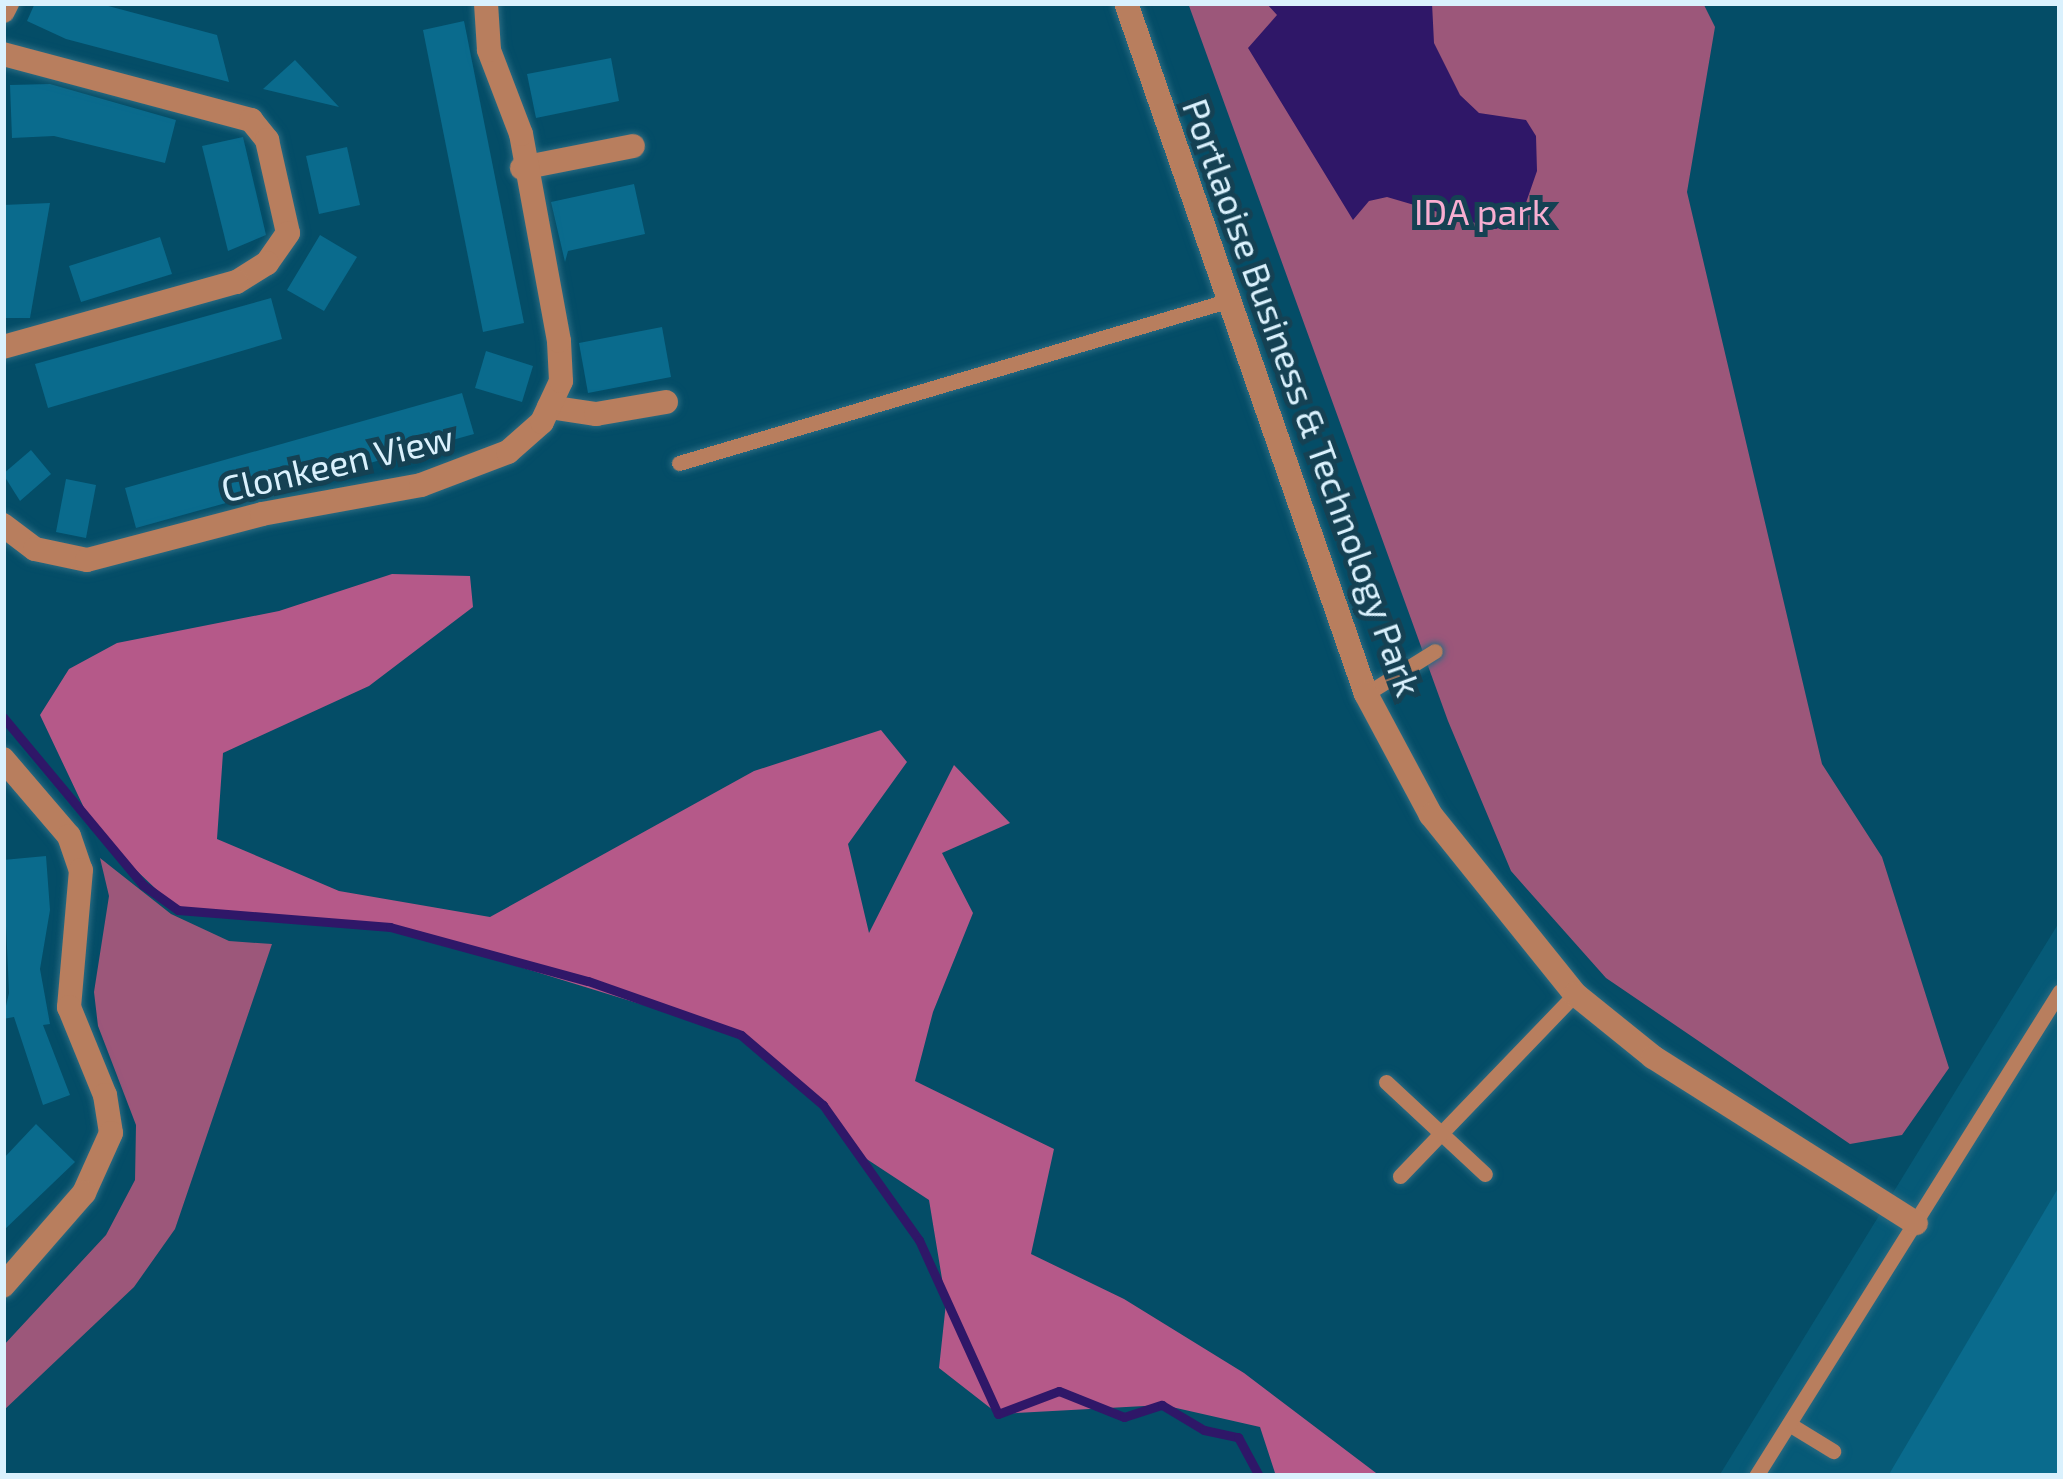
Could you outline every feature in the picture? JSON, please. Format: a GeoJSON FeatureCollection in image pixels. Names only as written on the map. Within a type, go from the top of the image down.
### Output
{"type":"FeatureCollection","features":[{"type":"Feature","properties":{"kind":"street"},"geometry":{"type":"LineString","coordinates":[[486,3],[489,50],[520,134],[522,168],[559,341],[561,381],[549,407],[596,414],[666,402]]}},
{"type":"Feature","properties":{"kind":"street","name":"Portlaoise Business & Technology Park"},"geometry":{"type":"LineString","coordinates":[[1126,3],[1366,694],[1431,814],[1575,994],[1653,1057],[1916,1223]]}},
{"type":"Feature","properties":{"kind":"street"},"geometry":{"type":"LineString","coordinates":[[3,54],[251,121],[267,140],[288,232],[267,263],[236,281],[3,347]]}},
{"type":"Feature","properties":{"kind":"street"},"geometry":{"type":"LineString","coordinates":[[522,168],[633,146]]}},
{"type":"Feature","properties":{"kind":"street","name":"Clonkeen View"},"geometry":{"type":"LineString","coordinates":[[3,525],[35,549],[87,560],[440,479],[508,452],[549,407]]}},
{"type":"Feature","properties":{"kind":"street"},"geometry":{"type":"LineString","coordinates":[[3,759],[69,836],[80,871],[69,1007],[105,1095],[111,1133],[84,1193],[3,1286]]}},
{"type":"Feature","properties":{"kind":"lane"},"geometry":{"type":"LineString","coordinates":[[679,463],[1227,301]]}},
{"type":"Feature","properties":{"kind":"lane"},"geometry":{"type":"LineString","coordinates":[[1366,694],[1436,651]]}},
{"type":"Feature","properties":{"kind":"lane"},"geometry":{"type":"LineString","coordinates":[[1756,1476],[2060,991]]}},
{"type":"Feature","properties":{"kind":"lane"},"geometry":{"type":"LineString","coordinates":[[1400,1176],[1575,994]]}},
{"type":"Feature","properties":{"kind":"lane"},"geometry":{"type":"LineString","coordinates":[[1386,1082],[1485,1174]]}},
{"type":"Feature","properties":{"kind":"lane"},"geometry":{"type":"LineString","coordinates":[[1789,1424],[1833,1451]]}},
{"type":"Feature","properties":{"kind":"shaded area"},"geometry":{"type":"Polygon","coordinates":[[[1266,3],[1432,3],[1434,43],[1460,95],[1479,113],[1526,120],[1536,136],[1537,171],[1521,217],[1496,229],[1387,197],[1369,201],[1353,220],[1248,48],[1277,15],[1266,3]]]}},
{"type":"Feature","properties":{"kind":"shaded area"},"geometry":{"type":"Polygon","coordinates":[[[392,574],[470,576],[473,607],[369,686],[223,753],[217,839],[339,891],[490,917],[754,771],[881,730],[907,762],[848,844],[869,933],[954,765],[1010,823],[942,853],[973,913],[933,1012],[915,1081],[1054,1149],[1031,1254],[1124,1299],[1244,1373],[1380,1476],[1276,1476],[1260,1427],[1163,1405],[998,1414],[939,1368],[946,1303],[929,1200],[859,1154],[803,1088],[741,1035],[390,927],[178,910],[95,831],[40,715],[69,669],[117,643],[279,611],[392,574]]]}},
{"type":"Feature","properties":{"kind":"shaded area"},"geometry":{"type":"Polygon","coordinates":[[[2060,921],[2060,1476],[1719,1476],[2060,921]]]}},
{"type":"Feature","properties":{"kind":"green space","name":"IDA park"},"geometry":{"type":"Polygon","coordinates":[[[1188,3],[1703,3],[1715,27],[1687,192],[1822,764],[1882,857],[1949,1068],[1902,1135],[1850,1144],[1606,978],[1511,871],[1448,721],[1188,3]]]}},
{"type":"Feature","properties":{"kind":"green space"},"geometry":{"type":"Polygon","coordinates":[[[100,858],[171,914],[229,941],[272,944],[175,1229],[134,1287],[3,1411],[3,1346],[106,1235],[135,1180],[136,1125],[98,1026],[94,992],[109,896],[100,858]]]}},
{"type":"Feature","properties":{"kind":"building"},"geometry":{"type":"Polygon","coordinates":[[[35,3],[97,3],[217,35],[229,82],[66,39],[27,21],[35,3]]]}},
{"type":"Feature","properties":{"kind":"building"},"geometry":{"type":"Polygon","coordinates":[[[464,21],[524,323],[483,332],[423,30],[464,21]]]}},
{"type":"Feature","properties":{"kind":"building"},"geometry":{"type":"Polygon","coordinates":[[[611,58],[619,101],[536,118],[527,74],[611,58]]]}},
{"type":"Feature","properties":{"kind":"building"},"geometry":{"type":"Polygon","coordinates":[[[295,60],[339,107],[263,89],[295,60]]]}},
{"type":"Feature","properties":{"kind":"building"},"geometry":{"type":"Polygon","coordinates":[[[50,84],[176,120],[165,163],[54,136],[12,138],[10,85],[50,84]]]}},
{"type":"Feature","properties":{"kind":"building"},"geometry":{"type":"Polygon","coordinates":[[[243,137],[266,235],[228,251],[202,146],[243,137]]]}},
{"type":"Feature","properties":{"kind":"building"},"geometry":{"type":"Polygon","coordinates":[[[347,147],[360,205],[319,214],[306,156],[347,147]]]}},
{"type":"Feature","properties":{"kind":"building"},"geometry":{"type":"Polygon","coordinates":[[[634,184],[645,234],[568,251],[565,262],[551,202],[634,184]]]}},
{"type":"Feature","properties":{"kind":"building"},"geometry":{"type":"Polygon","coordinates":[[[50,203],[30,318],[3,318],[3,205],[50,203]]]}},
{"type":"Feature","properties":{"kind":"building"},"geometry":{"type":"Polygon","coordinates":[[[320,235],[357,257],[324,311],[287,290],[320,235]]]}},
{"type":"Feature","properties":{"kind":"building"},"geometry":{"type":"Polygon","coordinates":[[[160,237],[172,274],[81,302],[69,266],[160,237]]]}},
{"type":"Feature","properties":{"kind":"building"},"geometry":{"type":"Polygon","coordinates":[[[271,298],[282,339],[48,408],[35,364],[271,298]]]}},
{"type":"Feature","properties":{"kind":"building"},"geometry":{"type":"Polygon","coordinates":[[[662,327],[671,377],[588,393],[579,343],[662,327]]]}},
{"type":"Feature","properties":{"kind":"building"},"geometry":{"type":"Polygon","coordinates":[[[486,351],[533,366],[522,402],[475,388],[486,351]]]}},
{"type":"Feature","properties":{"kind":"building"},"geometry":{"type":"Polygon","coordinates":[[[462,393],[474,434],[136,528],[125,488],[462,393]]]}},
{"type":"Feature","properties":{"kind":"building"},"geometry":{"type":"Polygon","coordinates":[[[31,450],[51,474],[20,501],[3,474],[31,450]]]}},
{"type":"Feature","properties":{"kind":"building"},"geometry":{"type":"Polygon","coordinates":[[[66,479],[96,485],[86,538],[56,532],[66,479]]]}},
{"type":"Feature","properties":{"kind":"building"},"geometry":{"type":"Polygon","coordinates":[[[46,856],[50,910],[40,969],[50,1024],[43,1025],[70,1095],[43,1105],[14,1017],[3,1019],[9,993],[3,860],[46,856]]]}},
{"type":"Feature","properties":{"kind":"building"},"geometry":{"type":"Polygon","coordinates":[[[36,1124],[75,1162],[3,1231],[3,1159],[36,1124]]]}},
{"type":"Feature","properties":{"kind":"building"},"geometry":{"type":"Polygon","coordinates":[[[2060,1185],[2060,1476],[1888,1476],[2060,1185]]]}},
{"type":"Feature","properties":{"kind":"waterway"},"geometry":{"type":"LineString","coordinates":[[3,717],[143,885],[178,910],[390,927],[588,981],[741,1035],[823,1105],[919,1240],[998,1414],[1059,1391],[1124,1417],[1162,1405],[1204,1430],[1238,1437],[1259,1476]]}}]}
